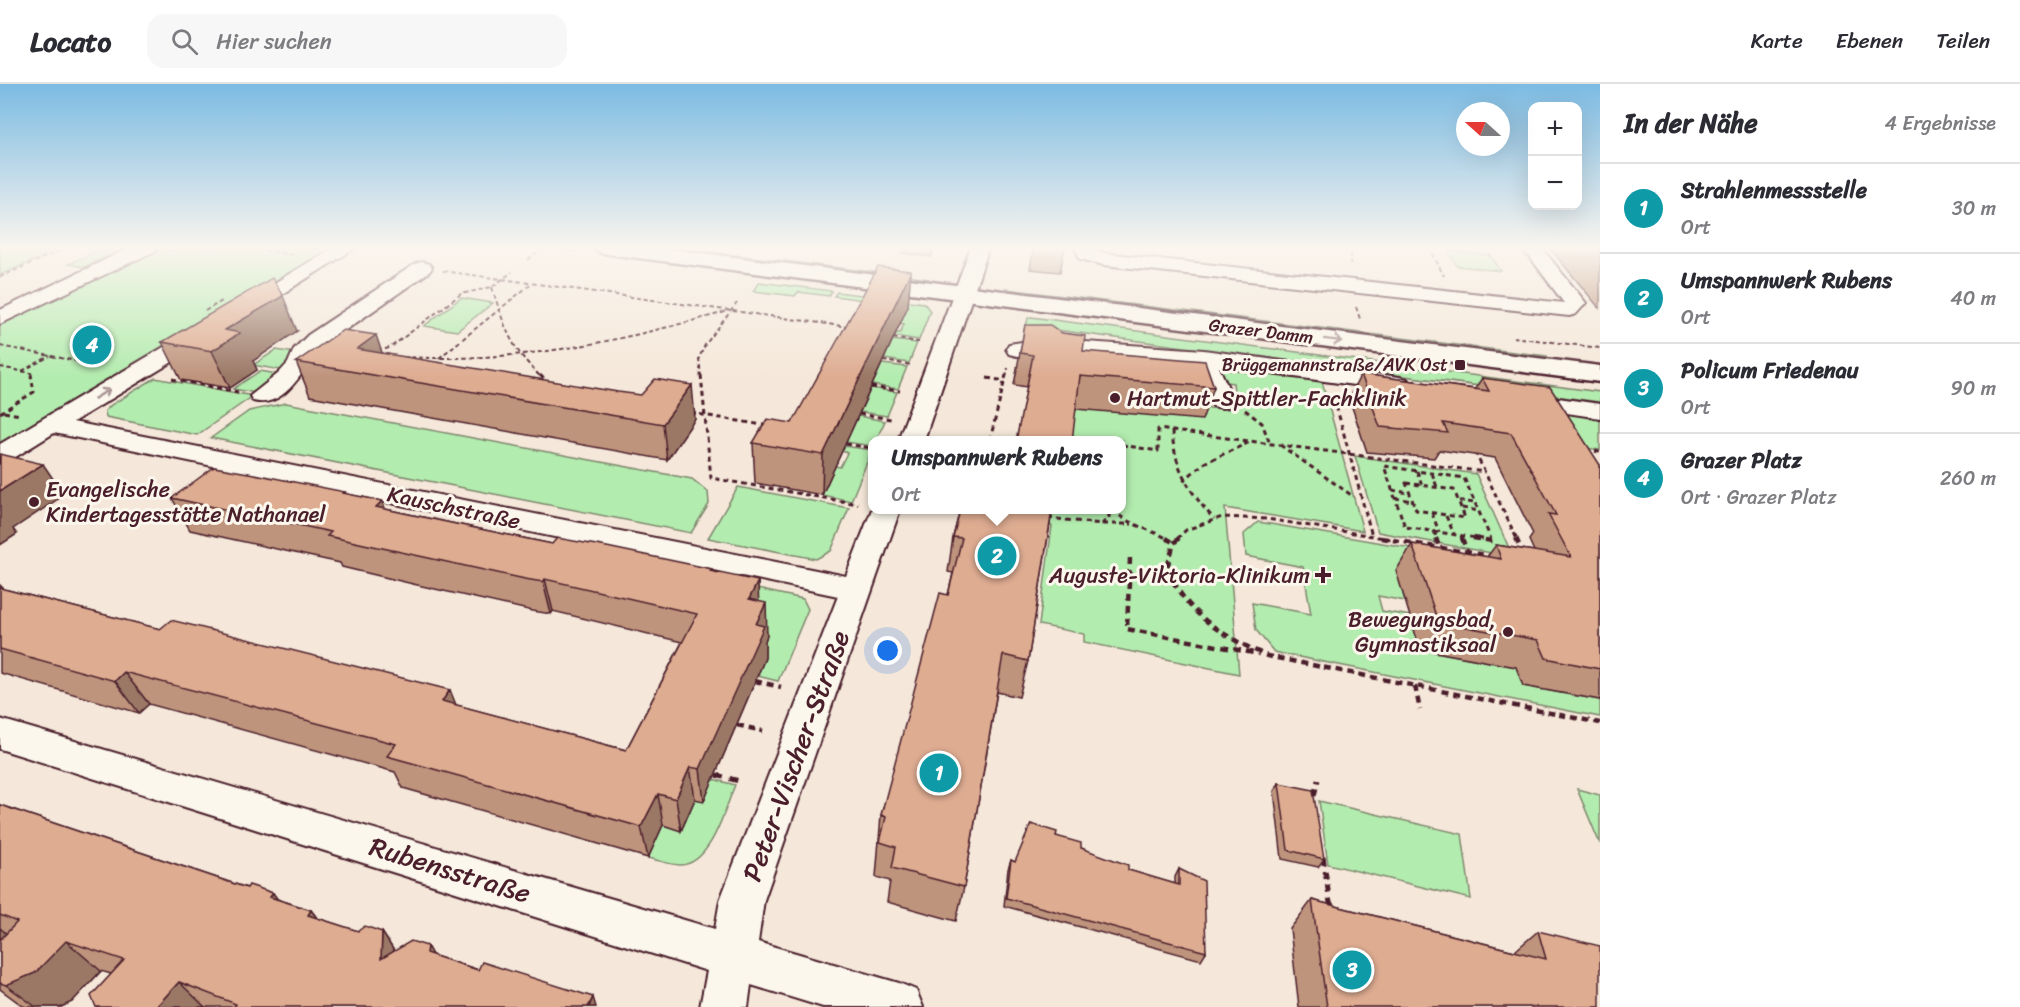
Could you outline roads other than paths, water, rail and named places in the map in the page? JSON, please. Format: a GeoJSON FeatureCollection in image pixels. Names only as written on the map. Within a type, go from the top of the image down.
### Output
{"type":"FeatureCollection","features":[{"type":"Feature","properties":{"kind":"main road","name":"Grazer Damm"},"geometry":{"type":"LineString","coordinates":[[995,290],[1600,374]]}},
{"type":"Feature","properties":{"kind":"main road","name":"Grazer Damm"},"geometry":{"type":"LineString","coordinates":[[1003,290],[1600,356]]}},
{"type":"Feature","properties":{"kind":"street"},"geometry":{"type":"LineString","coordinates":[[0,318],[58,290]]}},
{"type":"Feature","properties":{"kind":"street"},"geometry":{"type":"LineString","coordinates":[[0,455],[214,320],[269,290]]}},
{"type":"Feature","properties":{"kind":"street"},"geometry":{"type":"LineString","coordinates":[[262,396],[287,378],[299,365],[302,354],[316,340],[390,290]]}},
{"type":"Feature","properties":{"kind":"street"},"geometry":{"type":"LineString","coordinates":[[913,436],[965,290]]}},
{"type":"Feature","properties":{"kind":"street"},"geometry":{"type":"LineString","coordinates":[[1387,290],[1569,310],[1575,303],[1565,290]]}},
{"type":"Feature","properties":{"kind":"street"},"geometry":{"type":"LineString","coordinates":[[1017,349],[1041,346],[1204,357],[1327,374],[1405,393],[1363,396]]}},
{"type":"Feature","properties":{"kind":"street"},"geometry":{"type":"LineString","coordinates":[[1089,349],[1090,364],[1095,372]]}},
{"type":"Feature","properties":{"kind":"street"},"geometry":{"type":"LineString","coordinates":[[1134,375],[1150,362],[1150,352]]}},
{"type":"Feature","properties":{"kind":"street"},"geometry":{"type":"LineString","coordinates":[[1204,357],[1229,404]]}},
{"type":"Feature","properties":{"kind":"street"},"geometry":{"type":"LineString","coordinates":[[1504,398],[1600,411]]}},
{"type":"Feature","properties":{"kind":"street","name":"Kauschstraße"},"geometry":{"type":"LineString","coordinates":[[50,425],[857,589]]}},
{"type":"Feature","properties":{"kind":"street","name":"Peter-Vischer-Straße"},"geometry":{"type":"LineString","coordinates":[[724,1007],[742,900],[857,589],[871,514]]}},
{"type":"Feature","properties":{"kind":"street","name":"Rubensstraße"},"geometry":{"type":"LineString","coordinates":[[0,734],[899,1007]]}},
{"type":"Feature","properties":{"kind":"place","name":"Grazer Platz"},"geometry":{"type":"Point","coordinates":[92,345]}},
{"type":"Feature","properties":{"kind":"place","name":"Brüggemannstraße/AVK Ost"},"geometry":{"type":"Point","coordinates":[1460,365]}},
{"type":"Feature","properties":{"kind":"place","name":"Hartmut-Spittler-Fachklinik"},"geometry":{"type":"Point","coordinates":[1115,398]}},
{"type":"Feature","properties":{"kind":"place","name":"Evangelische Kindertagesstätte Nathanael"},"geometry":{"type":"Point","coordinates":[34,502]}},
{"type":"Feature","properties":{"kind":"place","name":"Umspannwerk Rubens"},"geometry":{"type":"Point","coordinates":[997,556]}},
{"type":"Feature","properties":{"kind":"place","name":"Auguste-Viktoria-Klinikum"},"geometry":{"type":"Point","coordinates":[1323,575]}},
{"type":"Feature","properties":{"kind":"place","name":"Bewegungsbad, Gymnastiksaal"},"geometry":{"type":"Point","coordinates":[1508,632]}},
{"type":"Feature","properties":{"kind":"place","name":"Strahlenmessstelle"},"geometry":{"type":"Point","coordinates":[939,773]}},
{"type":"Feature","properties":{"kind":"place","name":"Policum Friedenau"},"geometry":{"type":"Point","coordinates":[1352,970]}}]}
